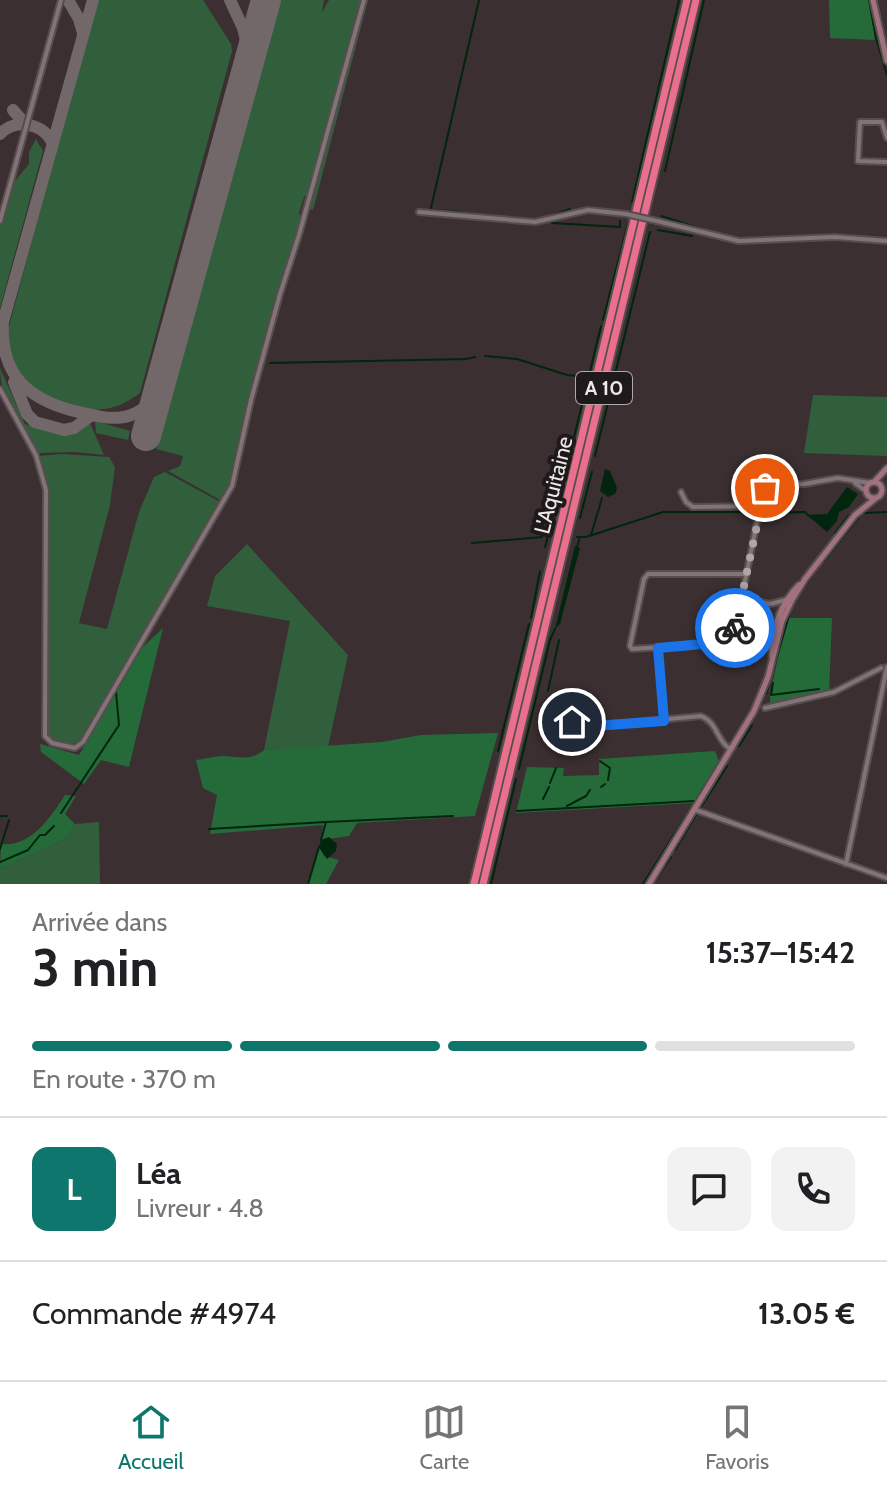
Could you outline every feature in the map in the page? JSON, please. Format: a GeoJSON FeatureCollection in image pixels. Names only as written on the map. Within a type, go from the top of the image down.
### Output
{"type":"FeatureCollection","features":[{"type":"Feature","properties":{"kind":"highway","name":"L'Aquitaine"},"geometry":{"type":"LineString","coordinates":[[474,884],[687,0]]}},
{"type":"Feature","properties":{"kind":"highway","name":"L'Aquitaine"},"geometry":{"type":"LineString","coordinates":[[483,884],[696,0]]}},
{"type":"Feature","properties":{"kind":"street"},"geometry":{"type":"LineString","coordinates":[[0,221],[61,0]]}},
{"type":"Feature","properties":{"kind":"street"},"geometry":{"type":"LineString","coordinates":[[0,389],[36,455],[46,490],[45,736],[52,743],[75,748],[83,742],[232,486],[276,307],[364,0]]}},
{"type":"Feature","properties":{"kind":"street"},"geometry":{"type":"LineString","coordinates":[[873,0],[887,61]]}},
{"type":"Feature","properties":{"kind":"street"},"geometry":{"type":"LineString","coordinates":[[887,138],[882,122],[860,122],[858,161],[887,162]]}},
{"type":"Feature","properties":{"kind":"street"},"geometry":{"type":"LineString","coordinates":[[419,212],[535,222],[588,210],[626,214],[739,241],[835,237],[887,241]]}},
{"type":"Feature","properties":{"kind":"street"},"geometry":{"type":"LineString","coordinates":[[855,515],[871,483],[887,469]]}},
{"type":"Feature","properties":{"kind":"street"},"geometry":{"type":"LineString","coordinates":[[771,665],[773,638],[783,607],[855,515],[882,492],[887,469]]}},
{"type":"Feature","properties":{"kind":"street"},"geometry":{"type":"LineString","coordinates":[[746,574],[648,574],[644,579],[630,639],[632,649],[728,641],[734,633],[763,491],[769,485],[804,484],[838,478],[871,483],[882,492]]}},
{"type":"Feature","properties":{"kind":"street"},"geometry":{"type":"LineString","coordinates":[[850,480],[869,496],[882,492]]}},
{"type":"Feature","properties":{"kind":"street"},"geometry":{"type":"LineString","coordinates":[[681,492],[693,507],[760,506]]}},
{"type":"Feature","properties":{"kind":"street"},"geometry":{"type":"LineString","coordinates":[[741,598],[783,607]]}},
{"type":"Feature","properties":{"kind":"street"},"geometry":{"type":"LineString","coordinates":[[649,884],[754,711],[771,665],[783,607]]}},
{"type":"Feature","properties":{"kind":"street"},"geometry":{"type":"LineString","coordinates":[[658,648],[664,721]]}},
{"type":"Feature","properties":{"kind":"street"},"geometry":{"type":"LineString","coordinates":[[765,708],[834,692],[885,666]]}},
{"type":"Feature","properties":{"kind":"street"},"geometry":{"type":"LineString","coordinates":[[846,864],[885,666]]}},
{"type":"Feature","properties":{"kind":"street"},"geometry":{"type":"LineString","coordinates":[[572,722],[581,727],[664,721],[698,715],[715,725],[725,746],[731,750]]}},
{"type":"Feature","properties":{"kind":"street"},"geometry":{"type":"LineString","coordinates":[[696,810],[887,878]]}},
{"type":"Feature","properties":{"kind":"shaded area"},"geometry":{"type":"Polygon","coordinates":[[[96,0],[203,0],[231,44],[232,51],[140,393],[105,409],[59,402],[26,384],[13,366],[7,334],[96,0]]]}},
{"type":"Feature","properties":{"kind":"shaded area"},"geometry":{"type":"Polygon","coordinates":[[[279,0],[324,0],[322,13],[329,0],[362,0],[309,193],[304,197],[299,213],[302,219],[246,409],[231,479],[222,501],[168,471],[180,466],[183,456],[156,449],[279,0]]]}},
{"type":"Feature","properties":{"kind":"shaded area"},"geometry":{"type":"Polygon","coordinates":[[[365,0],[368,0],[313,210],[310,209],[365,0]]]}},
{"type":"Feature","properties":{"kind":"shaded area"},"geometry":{"type":"Polygon","coordinates":[[[36,139],[43,151],[0,308],[0,221],[9,188],[29,164],[29,152],[36,139]]]}},
{"type":"Feature","properties":{"kind":"shaded area"},"geometry":{"type":"Polygon","coordinates":[[[0,368],[25,424],[65,435],[90,423],[104,455],[37,453],[7,402],[0,368]]]}},
{"type":"Feature","properties":{"kind":"shaded area"},"geometry":{"type":"Polygon","coordinates":[[[813,395],[887,397],[887,456],[804,453],[813,395]]]}},
{"type":"Feature","properties":{"kind":"shaded area"},"geometry":{"type":"Polygon","coordinates":[[[95,421],[130,431],[128,440],[96,433],[95,421]]]}},
{"type":"Feature","properties":{"kind":"shaded area"},"geometry":{"type":"Polygon","coordinates":[[[38,456],[109,457],[115,467],[110,505],[79,623],[107,629],[139,512],[154,477],[165,472],[222,503],[83,738],[69,744],[53,741],[45,734],[46,490],[38,456]]]}},
{"type":"Feature","properties":{"kind":"shaded area"},"geometry":{"type":"Polygon","coordinates":[[[605,469],[610,471],[617,488],[615,494],[608,497],[600,491],[605,469]]]}},
{"type":"Feature","properties":{"kind":"shaded area"},"geometry":{"type":"Polygon","coordinates":[[[847,487],[858,494],[849,507],[839,512],[837,521],[827,532],[807,515],[827,514],[847,487]]]}},
{"type":"Feature","properties":{"kind":"shaded area"},"geometry":{"type":"Polygon","coordinates":[[[247,544],[348,655],[328,747],[264,750],[290,621],[207,606],[215,576],[247,544]]]}},
{"type":"Feature","properties":{"kind":"shaded area"},"geometry":{"type":"Polygon","coordinates":[[[575,546],[580,548],[560,624],[555,629],[575,546]]]}},
{"type":"Feature","properties":{"kind":"shaded area"},"geometry":{"type":"Polygon","coordinates":[[[99,822],[100,884],[0,884],[0,869],[67,838],[75,824],[99,822]]]}},
{"type":"Feature","properties":{"kind":"shaded area"},"geometry":{"type":"Polygon","coordinates":[[[329,837],[337,844],[336,851],[327,859],[319,847],[321,840],[329,837]]]}},
{"type":"Feature","properties":{"kind":"green space"},"geometry":{"type":"Polygon","coordinates":[[[829,0],[869,0],[875,40],[830,38],[829,0]]]}},
{"type":"Feature","properties":{"kind":"green space"},"geometry":{"type":"Polygon","coordinates":[[[787,618],[832,618],[829,693],[770,706],[770,694],[787,618]]]}},
{"type":"Feature","properties":{"kind":"green space"},"geometry":{"type":"Polygon","coordinates":[[[163,628],[129,767],[101,760],[84,784],[41,752],[40,744],[79,755],[143,647],[163,628]]]}},
{"type":"Feature","properties":{"kind":"green space"},"geometry":{"type":"Polygon","coordinates":[[[498,733],[475,816],[357,823],[349,836],[321,840],[323,825],[210,834],[217,795],[203,788],[196,760],[221,756],[250,757],[264,750],[382,742],[421,735],[498,733]]]}},
{"type":"Feature","properties":{"kind":"green space"},"geometry":{"type":"Polygon","coordinates":[[[715,751],[720,764],[694,803],[516,813],[527,767],[564,768],[563,776],[599,775],[599,759],[715,751]]]}},
{"type":"Feature","properties":{"kind":"green space"},"geometry":{"type":"Polygon","coordinates":[[[65,795],[76,796],[65,814],[75,824],[67,838],[0,869],[1,844],[12,844],[30,836],[46,821],[65,795]]]}},
{"type":"Feature","properties":{"kind":"green space"},"geometry":{"type":"Polygon","coordinates":[[[319,847],[324,856],[339,860],[326,884],[307,884],[319,847]]]}},
{"type":"Feature","properties":{"kind":"waterway"},"geometry":{"type":"LineString","coordinates":[[431,208],[479,0]]}},
{"type":"Feature","properties":{"kind":"waterway"},"geometry":{"type":"LineString","coordinates":[[632,202],[679,0]]}},
{"type":"Feature","properties":{"kind":"waterway"},"geometry":{"type":"LineString","coordinates":[[665,171],[704,0]]}},
{"type":"Feature","properties":{"kind":"waterway"},"geometry":{"type":"LineString","coordinates":[[869,0],[887,75]]}},
{"type":"Feature","properties":{"kind":"waterway"},"geometry":{"type":"LineString","coordinates":[[524,219],[541,219],[570,209]]}},
{"type":"Feature","properties":{"kind":"waterway"},"geometry":{"type":"LineString","coordinates":[[432,210],[462,212]]}},
{"type":"Feature","properties":{"kind":"waterway"},"geometry":{"type":"LineString","coordinates":[[467,213],[481,215]]}},
{"type":"Feature","properties":{"kind":"waterway"},"geometry":{"type":"LineString","coordinates":[[661,216],[708,231]]}},
{"type":"Feature","properties":{"kind":"waterway"},"geometry":{"type":"LineString","coordinates":[[552,223],[620,227],[620,221]]}},
{"type":"Feature","properties":{"kind":"waterway"},"geometry":{"type":"LineString","coordinates":[[603,320],[628,223]]}},
{"type":"Feature","properties":{"kind":"waterway"},"geometry":{"type":"LineString","coordinates":[[658,230],[692,236]]}},
{"type":"Feature","properties":{"kind":"waterway"},"geometry":{"type":"LineString","coordinates":[[595,456],[650,232]]}},
{"type":"Feature","properties":{"kind":"waterway"},"geometry":{"type":"LineString","coordinates":[[562,487],[601,326]]}},
{"type":"Feature","properties":{"kind":"waterway"},"geometry":{"type":"LineString","coordinates":[[485,356],[517,359],[567,375],[580,376]]}},
{"type":"Feature","properties":{"kind":"waterway"},"geometry":{"type":"LineString","coordinates":[[270,363],[475,357]]}},
{"type":"Feature","properties":{"kind":"waterway"},"geometry":{"type":"LineString","coordinates":[[580,518],[592,472]]}},
{"type":"Feature","properties":{"kind":"waterway"},"geometry":{"type":"LineString","coordinates":[[591,535],[602,498]]}},
{"type":"Feature","properties":{"kind":"waterway"},"geometry":{"type":"LineString","coordinates":[[545,547],[555,510]]}},
{"type":"Feature","properties":{"kind":"waterway"},"geometry":{"type":"LineString","coordinates":[[577,537],[586,537],[663,512],[754,512]]}},
{"type":"Feature","properties":{"kind":"waterway"},"geometry":{"type":"LineString","coordinates":[[764,513],[805,512],[809,516]]}},
{"type":"Feature","properties":{"kind":"waterway"},"geometry":{"type":"LineString","coordinates":[[824,561],[862,513],[887,512]]}},
{"type":"Feature","properties":{"kind":"waterway"},"geometry":{"type":"LineString","coordinates":[[835,533],[849,515]]}},
{"type":"Feature","properties":{"kind":"waterway"},"geometry":{"type":"LineString","coordinates":[[472,543],[542,537]]}},
{"type":"Feature","properties":{"kind":"waterway"},"geometry":{"type":"LineString","coordinates":[[577,547],[580,537]]}},
{"type":"Feature","properties":{"kind":"waterway"},"geometry":{"type":"LineString","coordinates":[[795,600],[819,566]]}},
{"type":"Feature","properties":{"kind":"waterway"},"geometry":{"type":"LineString","coordinates":[[531,618],[540,571]]}},
{"type":"Feature","properties":{"kind":"waterway"},"geometry":{"type":"LineString","coordinates":[[766,694],[791,609]]}},
{"type":"Feature","properties":{"kind":"waterway"},"geometry":{"type":"LineString","coordinates":[[498,751],[529,624]]}},
{"type":"Feature","properties":{"kind":"waterway"},"geometry":{"type":"LineString","coordinates":[[519,769],[555,629]]}},
{"type":"Feature","properties":{"kind":"waterway"},"geometry":{"type":"LineString","coordinates":[[548,691],[559,640]]}},
{"type":"Feature","properties":{"kind":"waterway"},"geometry":{"type":"LineString","coordinates":[[773,683],[771,695],[819,689]]}},
{"type":"Feature","properties":{"kind":"waterway"},"geometry":{"type":"LineString","coordinates":[[61,813],[119,725],[116,692]]}},
{"type":"Feature","properties":{"kind":"waterway"},"geometry":{"type":"LineString","coordinates":[[739,746],[752,725]]}},
{"type":"Feature","properties":{"kind":"waterway"},"geometry":{"type":"LineString","coordinates":[[696,800],[721,759]]}},
{"type":"Feature","properties":{"kind":"waterway"},"geometry":{"type":"LineString","coordinates":[[600,761],[610,768],[608,780]]}},
{"type":"Feature","properties":{"kind":"waterway"},"geometry":{"type":"LineString","coordinates":[[701,807],[727,766]]}},
{"type":"Feature","properties":{"kind":"waterway"},"geometry":{"type":"LineString","coordinates":[[550,783],[556,768]]}},
{"type":"Feature","properties":{"kind":"waterway"},"geometry":{"type":"LineString","coordinates":[[491,884],[516,779]]}},
{"type":"Feature","properties":{"kind":"waterway"},"geometry":{"type":"LineString","coordinates":[[601,787],[605,784]]}},
{"type":"Feature","properties":{"kind":"waterway"},"geometry":{"type":"LineString","coordinates":[[543,799],[549,787]]}},
{"type":"Feature","properties":{"kind":"waterway"},"geometry":{"type":"LineString","coordinates":[[567,806],[586,796],[590,790]]}},
{"type":"Feature","properties":{"kind":"waterway"},"geometry":{"type":"LineString","coordinates":[[517,811],[695,801]]}},
{"type":"Feature","properties":{"kind":"waterway"},"geometry":{"type":"LineString","coordinates":[[643,884],[691,808]]}},
{"type":"Feature","properties":{"kind":"waterway"},"geometry":{"type":"LineString","coordinates":[[675,850],[696,815]]}},
{"type":"Feature","properties":{"kind":"waterway"},"geometry":{"type":"LineString","coordinates":[[0,816],[7,816]]}},
{"type":"Feature","properties":{"kind":"waterway"},"geometry":{"type":"LineString","coordinates":[[326,822],[453,816]]}},
{"type":"Feature","properties":{"kind":"waterway"},"geometry":{"type":"LineString","coordinates":[[0,849],[9,820]]}},
{"type":"Feature","properties":{"kind":"waterway"},"geometry":{"type":"LineString","coordinates":[[209,829],[326,822],[321,840]]}},
{"type":"Feature","properties":{"kind":"waterway"},"geometry":{"type":"LineString","coordinates":[[0,862],[28,850],[40,835],[45,835],[54,826]]}},
{"type":"Feature","properties":{"kind":"waterway"},"geometry":{"type":"LineString","coordinates":[[308,884],[319,847]]}},
{"type":"Feature","properties":{"kind":"waterway"},"geometry":{"type":"LineString","coordinates":[[653,884],[671,857]]}},
{"type":"Feature","properties":{"kind":"taxiway"},"geometry":{"type":"LineString","coordinates":[[68,0],[83,33]]}},
{"type":"Feature","properties":{"kind":"taxiway"},"geometry":{"type":"LineString","coordinates":[[93,0],[3,322],[3,341],[6,357],[20,382],[31,392],[58,406],[119,418],[139,412],[157,395]]}},
{"type":"Feature","properties":{"kind":"taxiway"},"geometry":{"type":"LineString","coordinates":[[230,0],[243,28],[250,56]]}},
{"type":"Feature","properties":{"kind":"taxiway"},"geometry":{"type":"LineString","coordinates":[[13,110],[25,124]]}},
{"type":"Feature","properties":{"kind":"taxiway"},"geometry":{"type":"LineString","coordinates":[[0,134],[13,126],[28,125],[42,130],[52,142]]}},
{"type":"Feature","properties":{"kind":"taxiway"},"geometry":{"type":"LineString","coordinates":[[14,382],[27,414],[35,422],[64,430],[74,428],[92,415]]}},
{"type":"Feature","properties":{"kind":"runway"},"geometry":{"type":"LineString","coordinates":[[146,436],[266,0]]}},
{"type":"Feature","properties":{"kind":"way so far"},"geometry":{"type":"LineString","coordinates":[[735,628],[765,488]]}},
{"type":"Feature","properties":{"kind":"route"},"geometry":{"type":"LineString","coordinates":[[572,722],[581,727],[664,721],[658,648],[726,642],[735,628]]}}]}
